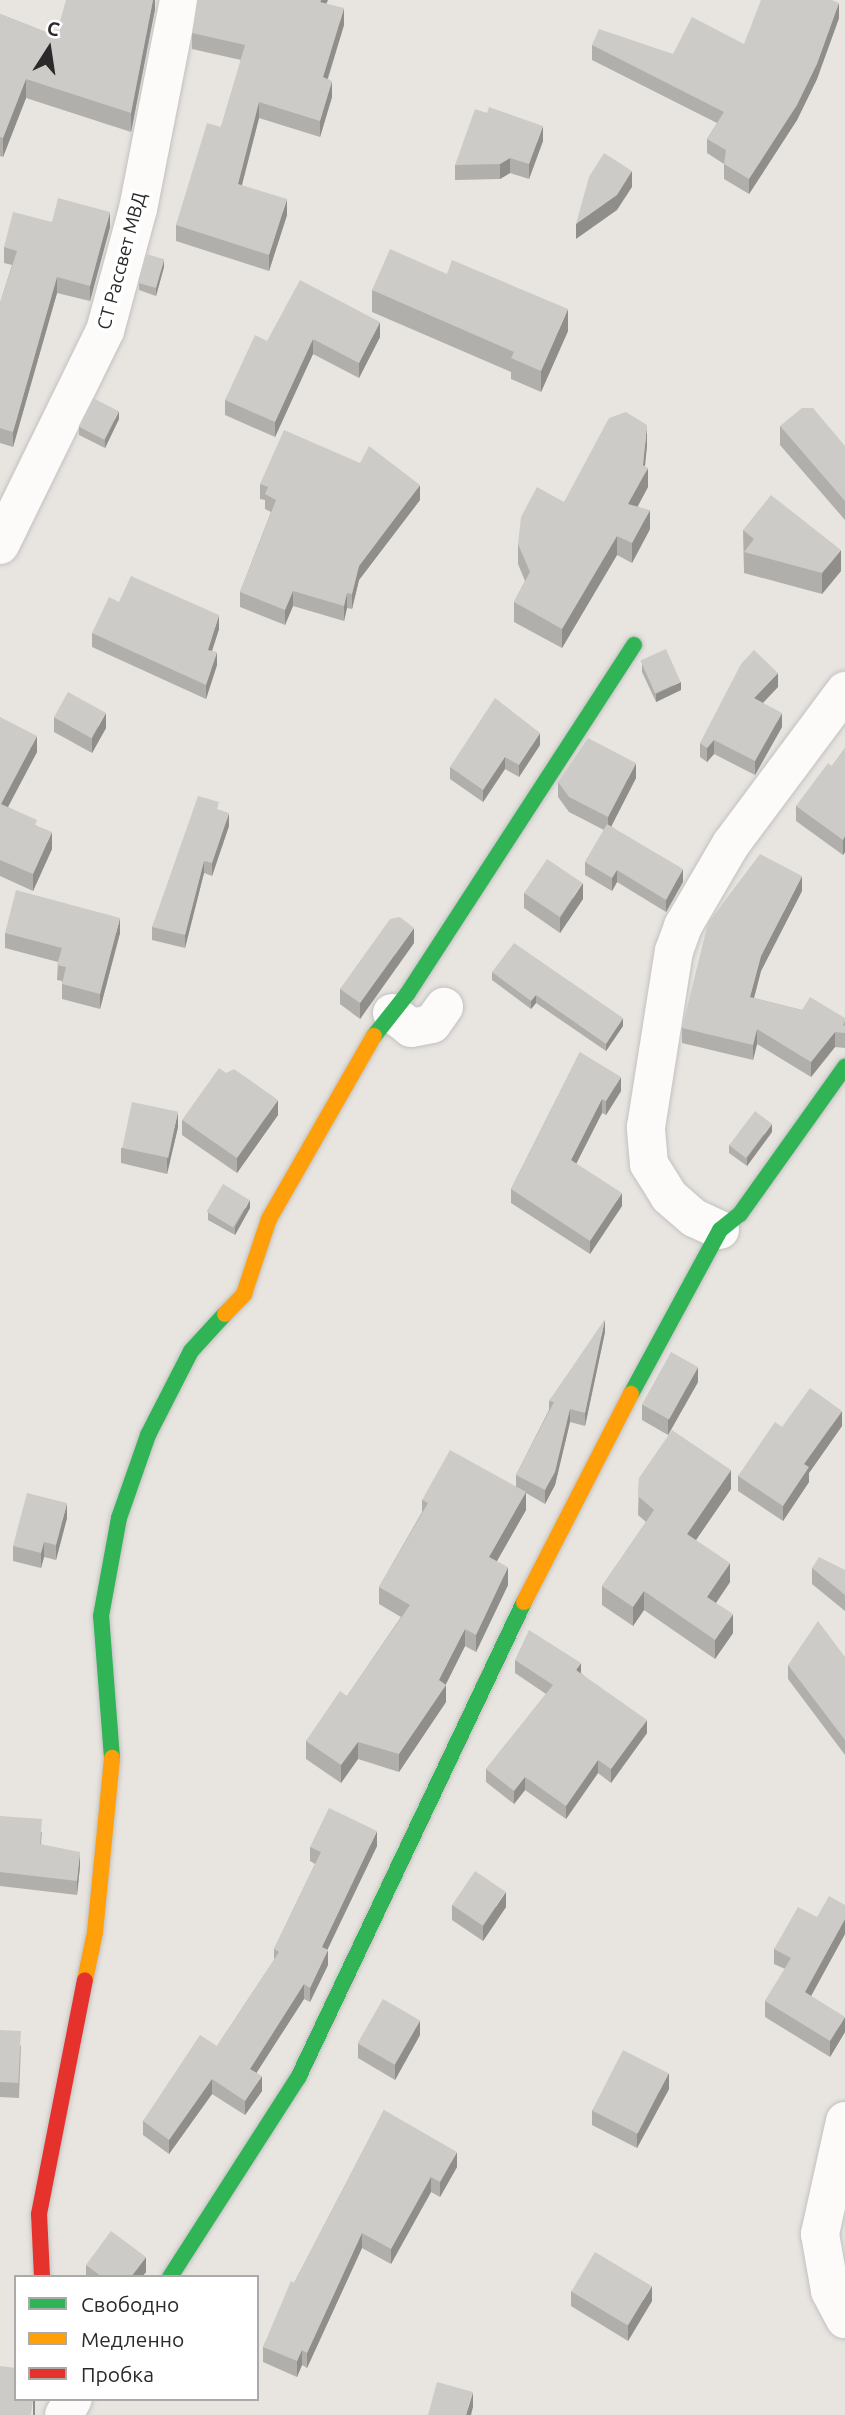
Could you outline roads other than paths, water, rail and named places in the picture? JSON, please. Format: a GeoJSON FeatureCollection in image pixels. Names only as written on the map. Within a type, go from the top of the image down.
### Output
{"type":"FeatureCollection","features":[{"type":"Feature","properties":{"kind":"street","name":"СТ Рассвет МВД"},"geometry":{"type":"LineString","coordinates":[[0,545],[105,331],[138,209],[179,0]]}},
{"type":"Feature","properties":{"kind":"street"},"geometry":{"type":"LineString","coordinates":[[42,2275],[38,2214],[95,1932],[113,1765],[101,1616],[119,1518],[148,1435],[191,1351],[244,1294],[269,1219],[367,1045],[392,1013],[634,645]]}},
{"type":"Feature","properties":{"kind":"street"},"geometry":{"type":"LineString","coordinates":[[720,1230],[694,1218],[669,1196],[649,1164],[646,1128],[674,951],[683,926],[731,844],[845,691]]}},
{"type":"Feature","properties":{"kind":"street"},"geometry":{"type":"LineString","coordinates":[[392,1013],[411,1028],[432,1024],[444,1007]]}},
{"type":"Feature","properties":{"kind":"street"},"geometry":{"type":"LineString","coordinates":[[171,2275],[298,2078],[569,1508],[720,1230],[740,1214],[845,1067]]}},
{"type":"Feature","properties":{"kind":"street"},"geometry":{"type":"LineString","coordinates":[[845,2121],[825,2194],[820,2234],[830,2291],[845,2319]]}}]}
